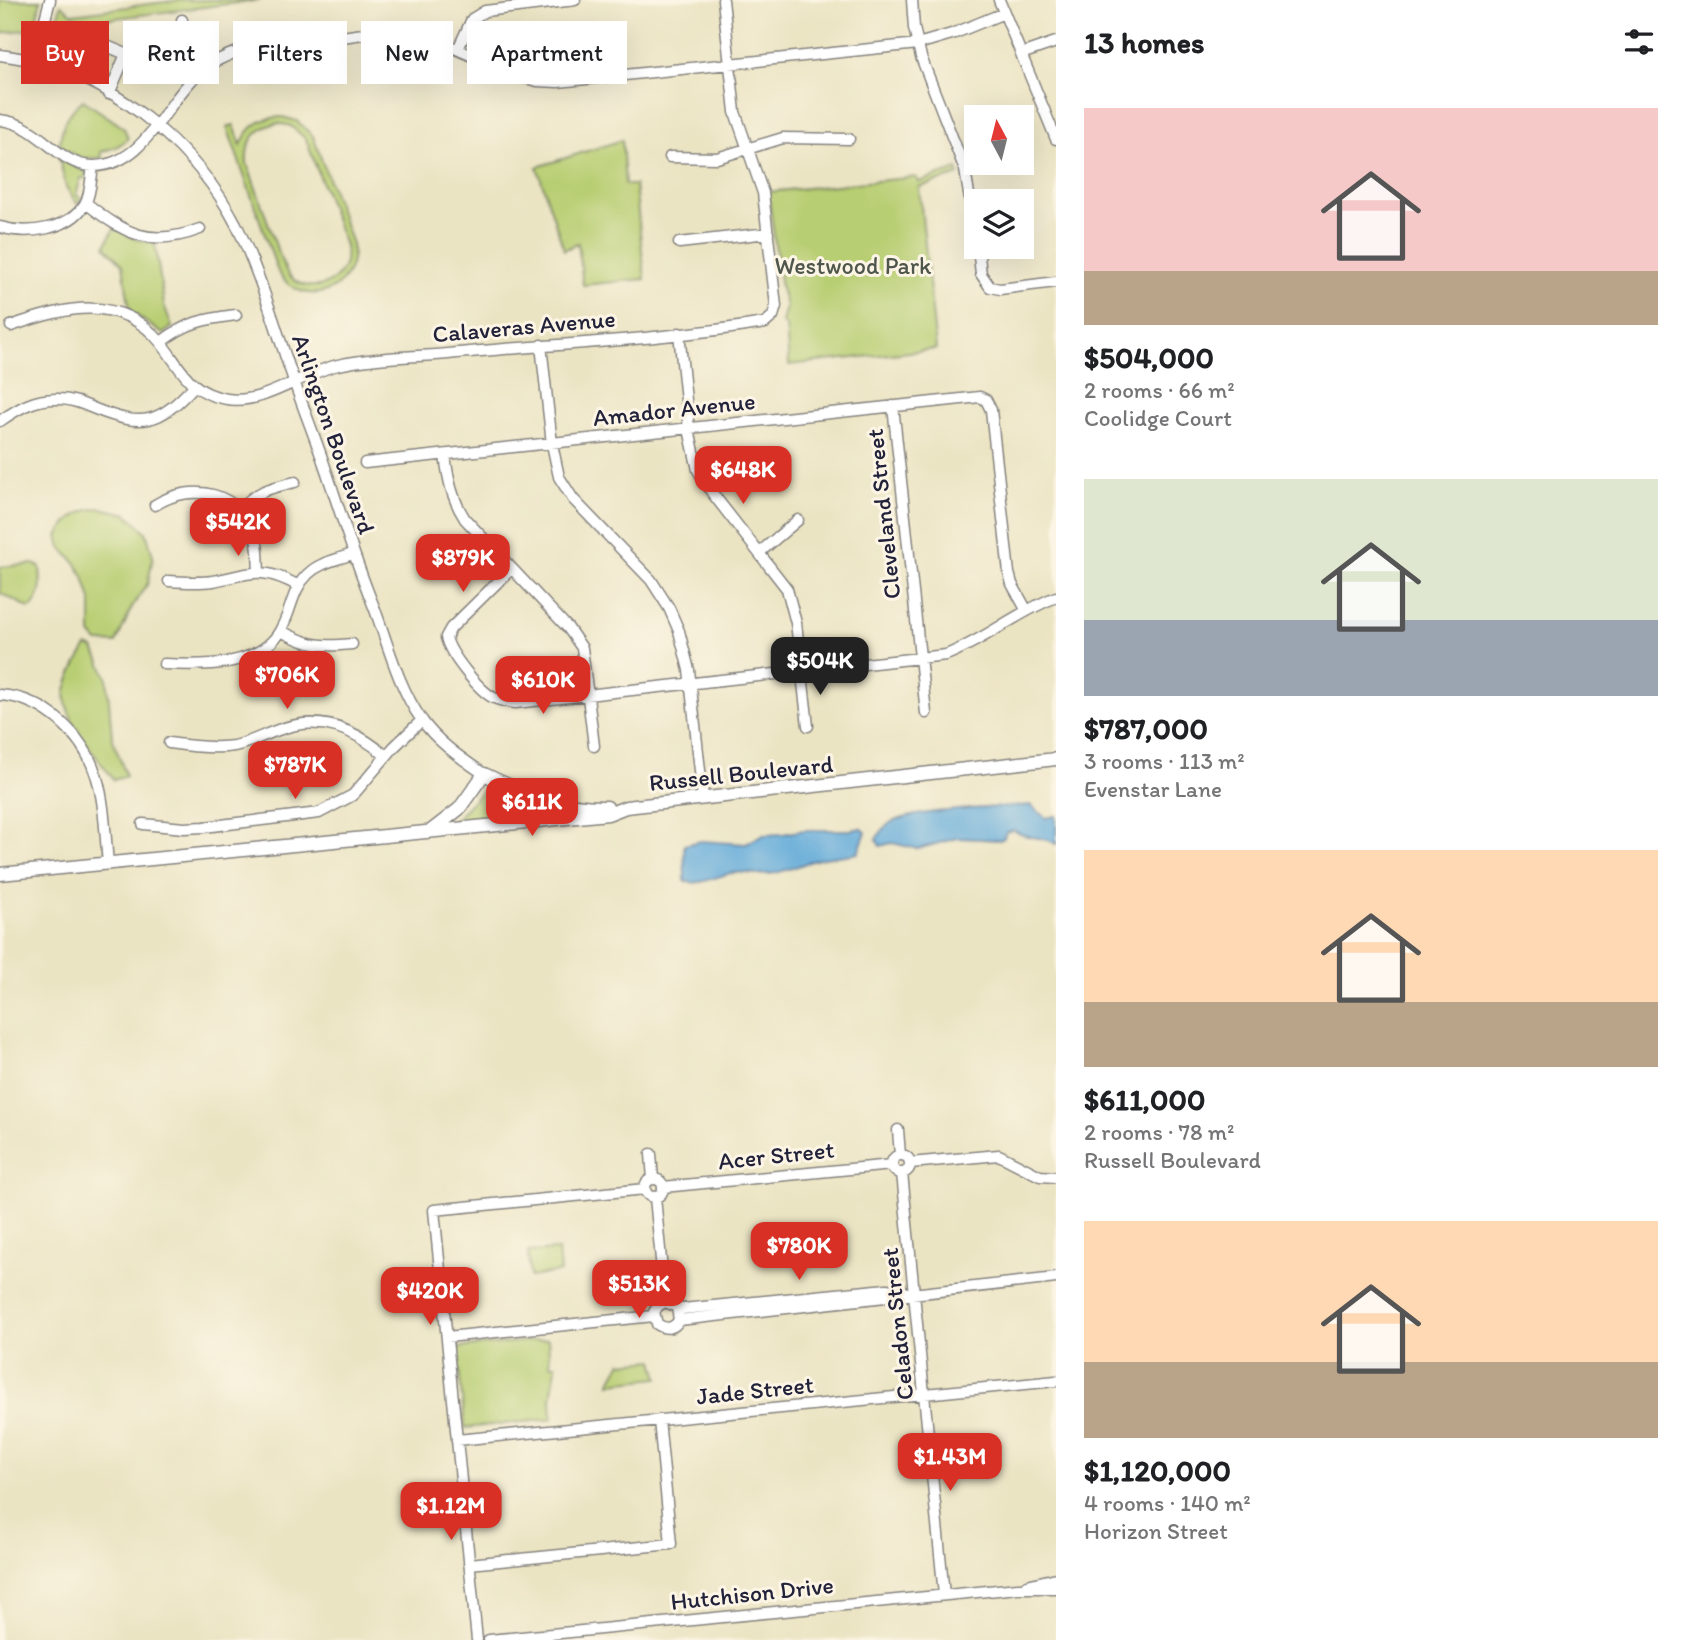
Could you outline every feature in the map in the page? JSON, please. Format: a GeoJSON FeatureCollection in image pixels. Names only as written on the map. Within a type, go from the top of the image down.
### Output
{"type":"FeatureCollection","features":[{"type":"Feature","properties":{"kind":"main road","name":"Russell Boulevard"},"geometry":{"type":"LineString","coordinates":[[0,874],[608,814],[626,807],[1056,759]]}},
{"type":"Feature","properties":{"kind":"main road","name":"Arlington Boulevard"},"geometry":{"type":"LineString","coordinates":[[484,774],[515,789],[545,799],[589,807],[626,807]]}},
{"type":"Feature","properties":{"kind":"main road"},"geometry":{"type":"LineString","coordinates":[[431,830],[456,812],[484,774]]}},
{"type":"Feature","properties":{"kind":"street"},"geometry":{"type":"LineString","coordinates":[[44,21],[50,0]]}},
{"type":"Feature","properties":{"kind":"street"},"geometry":{"type":"LineString","coordinates":[[458,49],[472,19],[485,10],[575,0]]}},
{"type":"Feature","properties":{"kind":"street"},"geometry":{"type":"LineString","coordinates":[[679,243],[768,233],[761,180],[735,112],[723,0]]}},
{"type":"Feature","properties":{"kind":"street"},"geometry":{"type":"LineString","coordinates":[[912,0],[921,57],[963,164],[970,189]]}},
{"type":"Feature","properties":{"kind":"street"},"geometry":{"type":"LineString","coordinates":[[999,0],[1056,139]]}},
{"type":"Feature","properties":{"kind":"street"},"geometry":{"type":"LineString","coordinates":[[219,61],[254,48],[387,33],[420,34],[518,76],[551,82],[918,44],[955,33],[1004,13]]}},
{"type":"Feature","properties":{"kind":"street"},"geometry":{"type":"LineString","coordinates":[[1021,54],[1056,42]]}},
{"type":"Feature","properties":{"kind":"street"},"geometry":{"type":"LineString","coordinates":[[109,47],[126,54],[109,94]]}},
{"type":"Feature","properties":{"kind":"street","name":"Arlington Boulevard"},"geometry":{"type":"LineString","coordinates":[[0,55],[21,59]]}},
{"type":"Feature","properties":{"kind":"street","name":"Arlington Boulevard"},"geometry":{"type":"LineString","coordinates":[[89,84],[156,125],[201,170],[236,225],[253,263],[352,554],[403,686],[422,720],[455,753],[484,774]]}},
{"type":"Feature","properties":{"kind":"street"},"geometry":{"type":"LineString","coordinates":[[0,120],[20,124],[67,159],[93,166],[118,160],[134,151],[188,84]]}},
{"type":"Feature","properties":{"kind":"street"},"geometry":{"type":"LineString","coordinates":[[670,157],[717,158],[783,138],[849,139]]}},
{"type":"Feature","properties":{"kind":"street"},"geometry":{"type":"LineString","coordinates":[[0,227],[9,230],[51,228],[68,219],[86,203],[93,166]]}},
{"type":"Feature","properties":{"kind":"street"},"geometry":{"type":"LineString","coordinates":[[86,203],[113,225],[134,234],[163,238],[181,236],[200,229]]}},
{"type":"Feature","properties":{"kind":"street","name":"Calaveras Avenue"},"geometry":{"type":"LineString","coordinates":[[194,386],[228,399],[245,399],[327,368],[348,363],[541,345],[593,343],[761,323],[770,319],[776,309],[768,233]]}},
{"type":"Feature","properties":{"kind":"street"},"geometry":{"type":"LineString","coordinates":[[979,259],[981,274],[990,287],[1000,289],[1056,282]]}},
{"type":"Feature","properties":{"kind":"street"},"geometry":{"type":"LineString","coordinates":[[0,421],[23,405],[60,398],[121,419],[145,421],[160,416],[178,404],[194,386],[161,342],[132,318],[95,308],[62,309],[10,326]]}},
{"type":"Feature","properties":{"kind":"street"},"geometry":{"type":"LineString","coordinates":[[161,342],[182,326],[196,321],[236,315]]}},
{"type":"Feature","properties":{"kind":"street"},"geometry":{"type":"LineString","coordinates":[[679,333],[689,429],[698,470],[713,494],[787,589],[796,623],[808,726]]}},
{"type":"Feature","properties":{"kind":"street"},"geometry":{"type":"LineString","coordinates":[[541,345],[556,471],[566,490],[639,565],[662,596],[682,640],[691,684],[704,798]]}},
{"type":"Feature","properties":{"kind":"street","name":"Amador Avenue"},"geometry":{"type":"LineString","coordinates":[[365,463],[972,396],[986,400],[991,410],[1009,573],[1027,611]]}},
{"type":"Feature","properties":{"kind":"street","name":"Cleveland Street"},"geometry":{"type":"LineString","coordinates":[[893,406],[926,713]]}},
{"type":"Feature","properties":{"kind":"street"},"geometry":{"type":"LineString","coordinates":[[445,454],[448,481],[461,512],[478,535],[576,637],[582,648],[594,746]]}},
{"type":"Feature","properties":{"kind":"street"},"geometry":{"type":"LineString","coordinates":[[239,510],[263,490],[295,482]]}},
{"type":"Feature","properties":{"kind":"street"},"geometry":{"type":"LineString","coordinates":[[155,505],[169,496],[188,491],[221,498],[239,510],[255,535],[259,571]]}},
{"type":"Feature","properties":{"kind":"street"},"geometry":{"type":"LineString","coordinates":[[760,552],[798,520]]}},
{"type":"Feature","properties":{"kind":"street"},"geometry":{"type":"LineString","coordinates":[[163,664],[197,665],[243,658],[263,648],[281,631],[297,585],[321,565],[352,554]]}},
{"type":"Feature","properties":{"kind":"street"},"geometry":{"type":"LineString","coordinates":[[511,569],[451,628],[446,637],[450,649],[485,692],[494,698],[516,703],[946,655],[968,647],[1027,611],[1056,597]]}},
{"type":"Feature","properties":{"kind":"street"},"geometry":{"type":"LineString","coordinates":[[169,581],[206,582],[259,571],[276,575],[297,585]]}},
{"type":"Feature","properties":{"kind":"street"},"geometry":{"type":"LineString","coordinates":[[281,631],[318,646],[352,644]]}},
{"type":"Feature","properties":{"kind":"street"},"geometry":{"type":"LineString","coordinates":[[0,695],[26,700],[50,713],[72,734],[88,757],[99,784],[108,863]]}},
{"type":"Feature","properties":{"kind":"street"},"geometry":{"type":"LineString","coordinates":[[143,824],[204,827],[319,813],[352,795],[422,720]]}},
{"type":"Feature","properties":{"kind":"street"},"geometry":{"type":"LineString","coordinates":[[169,743],[205,747],[232,746],[296,725],[320,723],[350,730],[386,756]]}},
{"type":"Feature","properties":{"kind":"street"},"geometry":{"type":"LineString","coordinates":[[898,1130],[900,1155]]}},
{"type":"Feature","properties":{"kind":"street"},"geometry":{"type":"LineString","coordinates":[[650,1154],[653,1179]]}},
{"type":"Feature","properties":{"kind":"street"},"geometry":{"type":"LineString","coordinates":[[910,1163],[999,1154],[1040,1176],[1056,1177]]}},
{"type":"Feature","properties":{"kind":"street"},"geometry":{"type":"LineString","coordinates":[[900,1155],[908,1158],[910,1163],[909,1169],[902,1173],[895,1171],[892,1165],[895,1157],[900,1155]]}},
{"type":"Feature","properties":{"kind":"street","name":"Acer Street"},"geometry":{"type":"LineString","coordinates":[[663,1187],[892,1165]]}},
{"type":"Feature","properties":{"kind":"street","name":"Celadon Street"},"geometry":{"type":"LineString","coordinates":[[902,1173],[944,1595]]}},
{"type":"Feature","properties":{"kind":"street"},"geometry":{"type":"LineString","coordinates":[[653,1179],[659,1180],[663,1187],[662,1193],[655,1198],[647,1194],[645,1189],[648,1181],[653,1179]]}},
{"type":"Feature","properties":{"kind":"street"},"geometry":{"type":"LineString","coordinates":[[477,1640],[434,1210],[645,1189]]}},
{"type":"Feature","properties":{"kind":"street"},"geometry":{"type":"LineString","coordinates":[[655,1198],[665,1302]]}},
{"type":"Feature","properties":{"kind":"street"},"geometry":{"type":"LineString","coordinates":[[665,1302],[658,1306],[654,1316],[657,1324],[665,1328],[674,1326],[679,1320],[1056,1278]]}},
{"type":"Feature","properties":{"kind":"street"},"geometry":{"type":"LineString","coordinates":[[665,1302],[690,1308],[887,1289],[915,1293]]}},
{"type":"Feature","properties":{"kind":"street"},"geometry":{"type":"LineString","coordinates":[[677,1307],[679,1320]]}},
{"type":"Feature","properties":{"kind":"street"},"geometry":{"type":"LineString","coordinates":[[447,1337],[654,1316]]}},
{"type":"Feature","properties":{"kind":"street","name":"Jade Street"},"geometry":{"type":"LineString","coordinates":[[457,1440],[1056,1381]]}},
{"type":"Feature","properties":{"kind":"street"},"geometry":{"type":"LineString","coordinates":[[469,1564],[671,1544],[659,1420]]}},
{"type":"Feature","properties":{"kind":"street","name":"Hutchison Drive"},"geometry":{"type":"LineString","coordinates":[[1018,1588],[1056,1578]]}},
{"type":"Feature","properties":{"kind":"street","name":"Hutchison Drive"},"geometry":{"type":"LineString","coordinates":[[489,1640],[1018,1588],[1056,1588]]}},
{"type":"Feature","properties":{"kind":"green space"},"geometry":{"type":"Polygon","coordinates":[[[0,0],[41,0],[36,21],[21,21],[21,30],[0,33],[0,0]]]}},
{"type":"Feature","properties":{"kind":"green space"},"geometry":{"type":"Polygon","coordinates":[[[180,0],[261,0],[92,21],[57,21],[61,5],[73,14],[180,0]]]}},
{"type":"Feature","properties":{"kind":"green space"},"geometry":{"type":"Polygon","coordinates":[[[83,100],[124,128],[128,139],[101,152],[102,158],[81,158],[60,147],[65,121],[83,100]]]}},
{"type":"Feature","properties":{"kind":"green space"},"geometry":{"type":"Polygon","coordinates":[[[275,117],[297,121],[313,136],[352,244],[352,261],[347,274],[327,291],[301,291],[289,284],[278,272],[227,127],[234,125],[241,145],[252,128],[275,117]],[[278,123],[258,132],[250,142],[247,163],[286,271],[304,285],[322,285],[337,277],[342,269],[346,256],[345,246],[306,139],[291,126],[278,123]]]}},
{"type":"Feature","properties":{"kind":"green space"},"geometry":{"type":"Polygon","coordinates":[[[622,140],[625,185],[635,185],[645,279],[583,285],[578,243],[564,250],[537,167],[622,140]]]}},
{"type":"Feature","properties":{"kind":"green space"},"geometry":{"type":"Polygon","coordinates":[[[59,158],[87,173],[87,178],[81,178],[76,195],[81,198],[77,204],[66,187],[59,158]]]}},
{"type":"Feature","properties":{"kind":"green space","name":"Westwood Park"},"geometry":{"type":"Polygon","coordinates":[[[957,169],[959,175],[919,187],[936,349],[789,365],[786,326],[782,323],[786,306],[781,288],[768,192],[916,177],[919,182],[957,169]]]}},
{"type":"Feature","properties":{"kind":"green space"},"geometry":{"type":"Polygon","coordinates":[[[114,228],[135,239],[155,243],[164,305],[172,327],[163,334],[130,311],[123,265],[105,246],[114,228]]]}},
{"type":"Feature","properties":{"kind":"green space"},"geometry":{"type":"Polygon","coordinates":[[[101,508],[127,514],[146,532],[153,556],[148,583],[132,607],[116,643],[98,642],[91,634],[91,600],[84,577],[74,561],[61,548],[58,536],[76,516],[101,508]]]}},
{"type":"Feature","properties":{"kind":"green space"},"geometry":{"type":"Polygon","coordinates":[[[33,564],[40,567],[40,588],[36,602],[29,608],[0,593],[0,567],[33,564]]]}},
{"type":"Feature","properties":{"kind":"green space"},"geometry":{"type":"Polygon","coordinates":[[[87,646],[94,649],[107,677],[112,737],[126,776],[114,780],[82,737],[66,700],[70,678],[87,646]]]}},
{"type":"Feature","properties":{"kind":"green space"},"geometry":{"type":"Polygon","coordinates":[[[485,788],[518,801],[557,811],[557,813],[451,824],[485,788]]]}},
{"type":"Feature","properties":{"kind":"green space"},"geometry":{"type":"Polygon","coordinates":[[[558,1250],[560,1272],[530,1277],[528,1252],[558,1250]]]}},
{"type":"Feature","properties":{"kind":"green space"},"geometry":{"type":"Polygon","coordinates":[[[548,1339],[550,1365],[556,1365],[551,1398],[552,1419],[465,1428],[457,1348],[548,1339]]]}},
{"type":"Feature","properties":{"kind":"green space"},"geometry":{"type":"Polygon","coordinates":[[[654,1360],[659,1378],[610,1383],[621,1363],[654,1360]]]}},
{"type":"Feature","properties":{"kind":"water"},"geometry":{"type":"Polygon","coordinates":[[[1030,805],[1046,818],[1056,816],[1056,844],[1013,830],[1006,832],[1000,840],[957,838],[918,849],[892,843],[880,846],[876,839],[890,823],[902,818],[957,810],[1030,805]]]}},
{"type":"Feature","properties":{"kind":"water"},"geometry":{"type":"Polygon","coordinates":[[[861,828],[866,832],[858,853],[821,859],[769,874],[737,873],[702,882],[685,881],[684,845],[701,841],[746,844],[763,835],[861,828]]]}}]}
